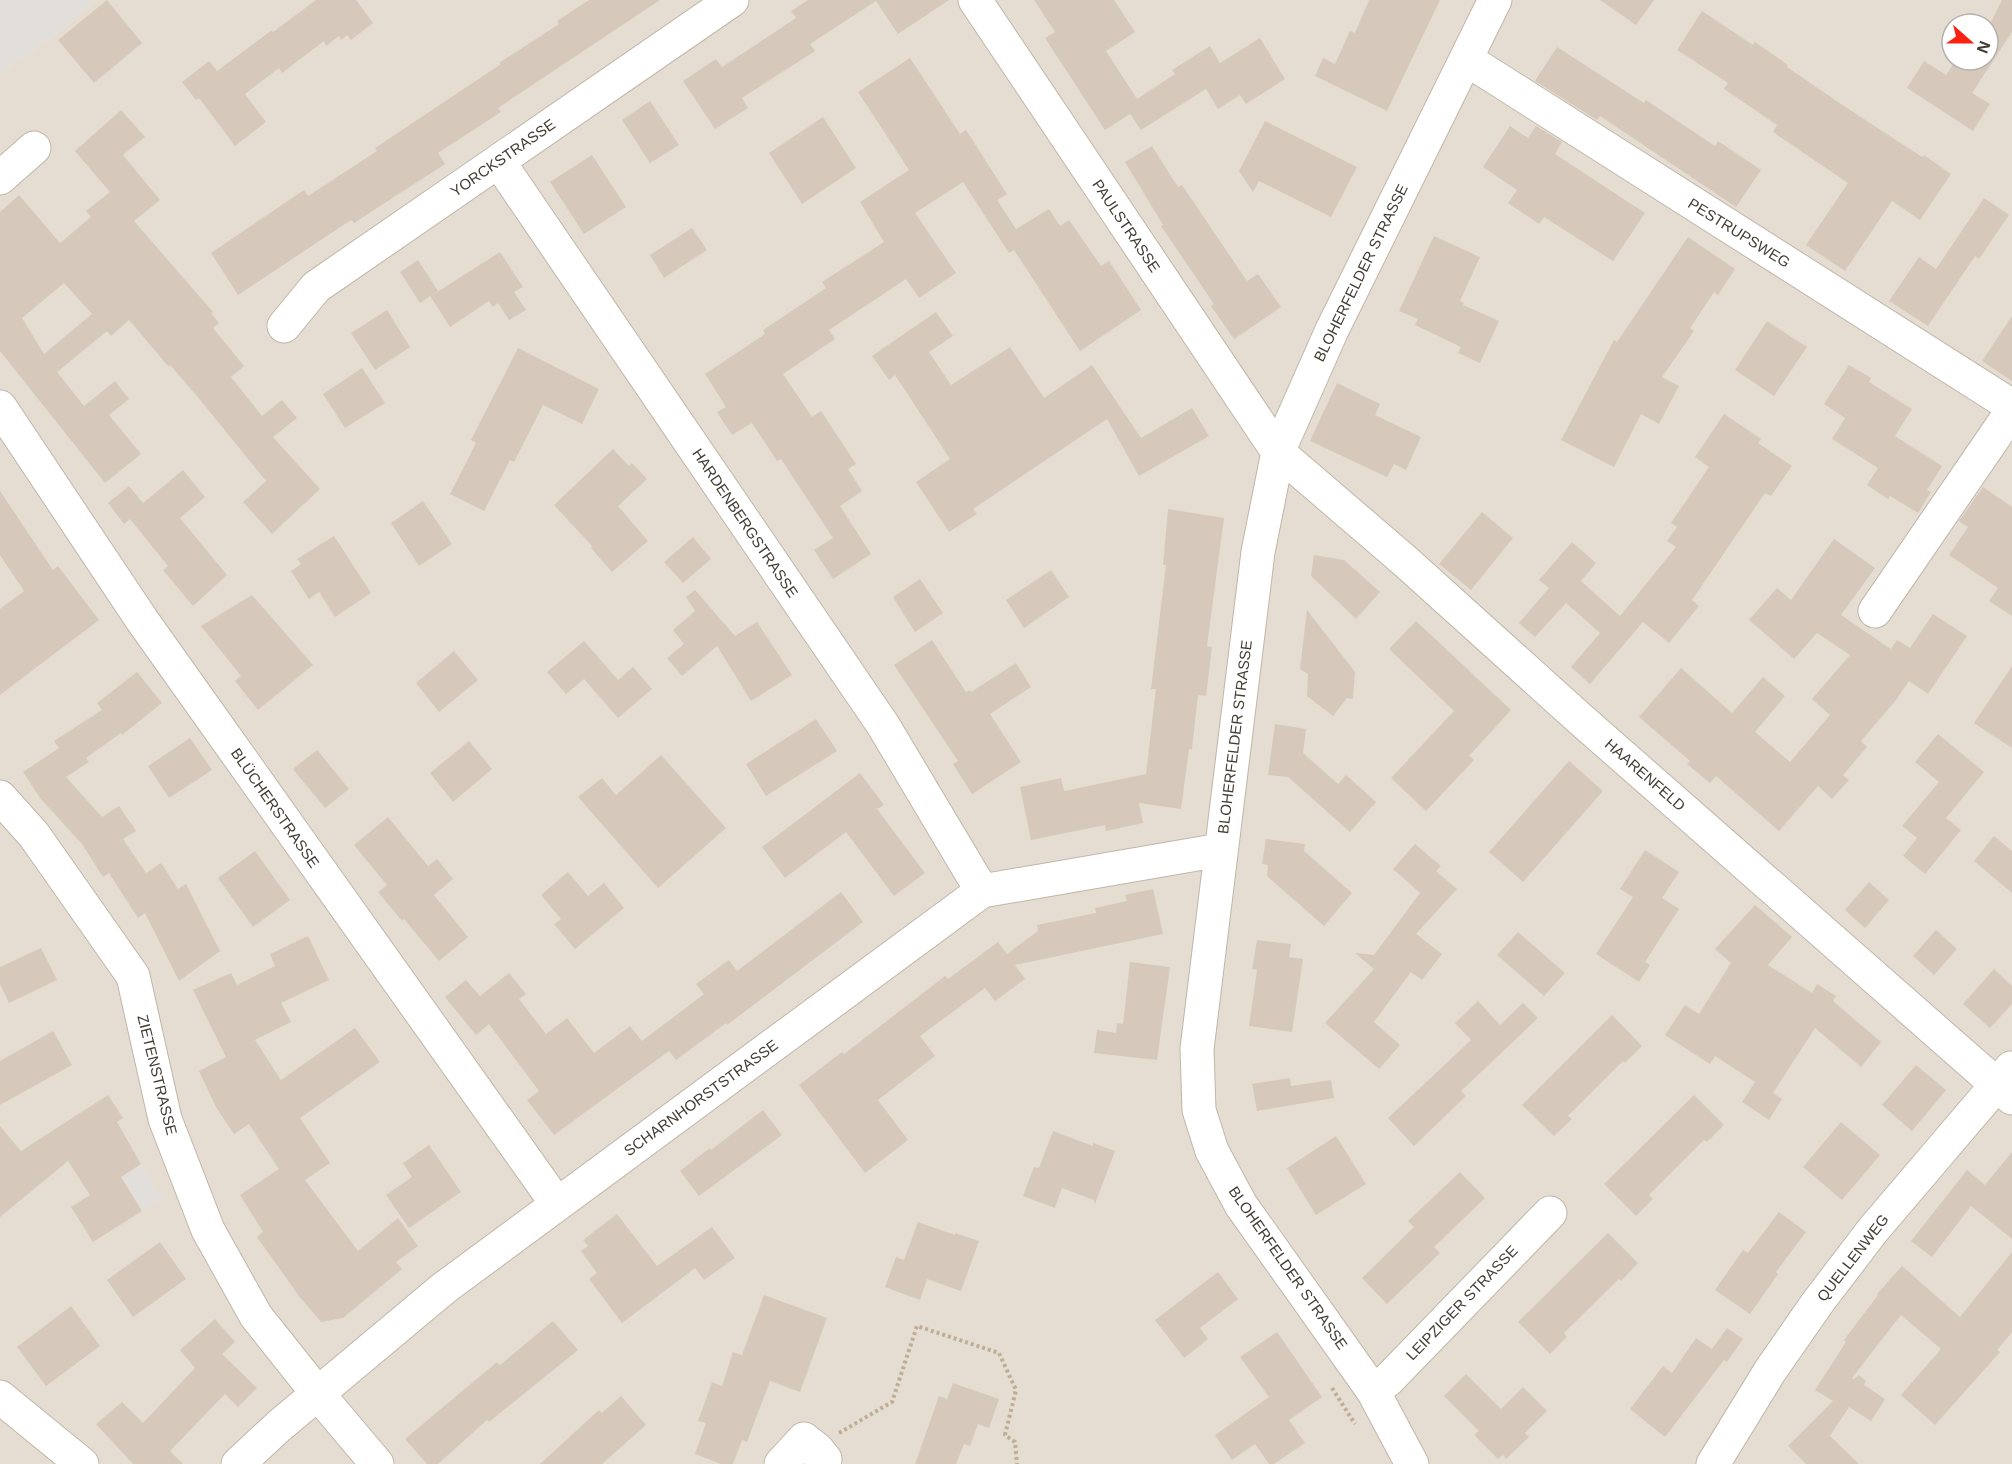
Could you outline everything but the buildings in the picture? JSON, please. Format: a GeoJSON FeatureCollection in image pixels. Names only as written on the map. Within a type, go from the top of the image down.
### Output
{"type":"FeatureCollection","features":[{"type":"Feature","properties":{"kind":"street","name":"YORCKSTRASSE"},"geometry":{"type":"LineString","coordinates":[[284,326],[316,287],[732,0]]}},
{"type":"Feature","properties":{"kind":"street","name":"PAULSTRASSE"},"geometry":{"type":"LineString","coordinates":[[975,0],[1278,452]]}},
{"type":"Feature","properties":{"kind":"street","name":"BLOHERFELDER STRASSE"},"geometry":{"type":"LineString","coordinates":[[1412,1464],[1373,1391],[1241,1205],[1212,1151],[1199,1110],[1197,1049],[1258,552],[1278,452],[1332,330],[1495,0]]}},
{"type":"Feature","properties":{"kind":"street","name":"PESTRUPSWEG"},"geometry":{"type":"LineString","coordinates":[[1466,59],[2012,406]]}},
{"type":"Feature","properties":{"kind":"street"},"geometry":{"type":"LineString","coordinates":[[0,178],[34,148]]}},
{"type":"Feature","properties":{"kind":"street","name":"HARDENBERGSTRASSE"},"geometry":{"type":"LineString","coordinates":[[498,162],[883,725],[982,891]]}},
{"type":"Feature","properties":{"kind":"street","name":"BLÜCHERSTRASSE"},"geometry":{"type":"LineString","coordinates":[[0,407],[142,620],[557,1204]]}},
{"type":"Feature","properties":{"kind":"street"},"geometry":{"type":"LineString","coordinates":[[1875,611],[2012,411]]}},
{"type":"Feature","properties":{"kind":"street","name":"HAARENFELD"},"geometry":{"type":"LineString","coordinates":[[1278,452],[1405,561],[1578,717],[2007,1083]]}},
{"type":"Feature","properties":{"kind":"street","name":"ZIETENSTRASSE"},"geometry":{"type":"LineString","coordinates":[[0,797],[34,835],[133,976],[165,1119],[208,1230],[256,1316],[377,1464]]}},
{"type":"Feature","properties":{"kind":"street","name":"SCHARNHORSTSTRASSE"},"geometry":{"type":"LineString","coordinates":[[238,1464],[279,1426],[444,1288],[982,891],[1220,850]]}},
{"type":"Feature","properties":{"kind":"street","name":"QUELLENWEG"},"geometry":{"type":"LineString","coordinates":[[1713,1464],[1770,1371],[1873,1230],[2007,1083]]}},
{"type":"Feature","properties":{"kind":"street","name":"LEIPZIGER STRASSE"},"geometry":{"type":"LineString","coordinates":[[1373,1391],[1388,1380],[1550,1213]]}},
{"type":"Feature","properties":{"kind":"street"},"geometry":{"type":"LineString","coordinates":[[0,1397],[82,1464]]}},
{"type":"Feature","properties":{"kind":"street"},"geometry":{"type":"LineString","coordinates":[[781,1464],[804,1440],[819,1457]]}},
{"type":"Feature","properties":{"kind":"path"},"geometry":{"type":"LineString","coordinates":[[819,1457],[851,1424],[892,1402],[917,1326],[999,1353],[1016,1390],[1005,1435],[1015,1442],[1017,1464]]}},
{"type":"Feature","properties":{"kind":"path"},"geometry":{"type":"LineString","coordinates":[[1327,1380],[1359,1430]]}},
{"type":"Feature","properties":{"kind":"shaded area"},"geometry":{"type":"Polygon","coordinates":[[[0,0],[97,0],[47,42],[0,73],[0,0]]]}},
{"type":"Feature","properties":{"kind":"shaded area"},"geometry":{"type":"Polygon","coordinates":[[[97,0],[2012,0],[2012,1464],[0,1464],[0,73],[47,42],[97,0]]]}},
{"type":"Feature","properties":{"kind":"shaded area"},"geometry":{"type":"Polygon","coordinates":[[[141,1164],[163,1198],[142,1211],[121,1177],[141,1164]]]}}]}
